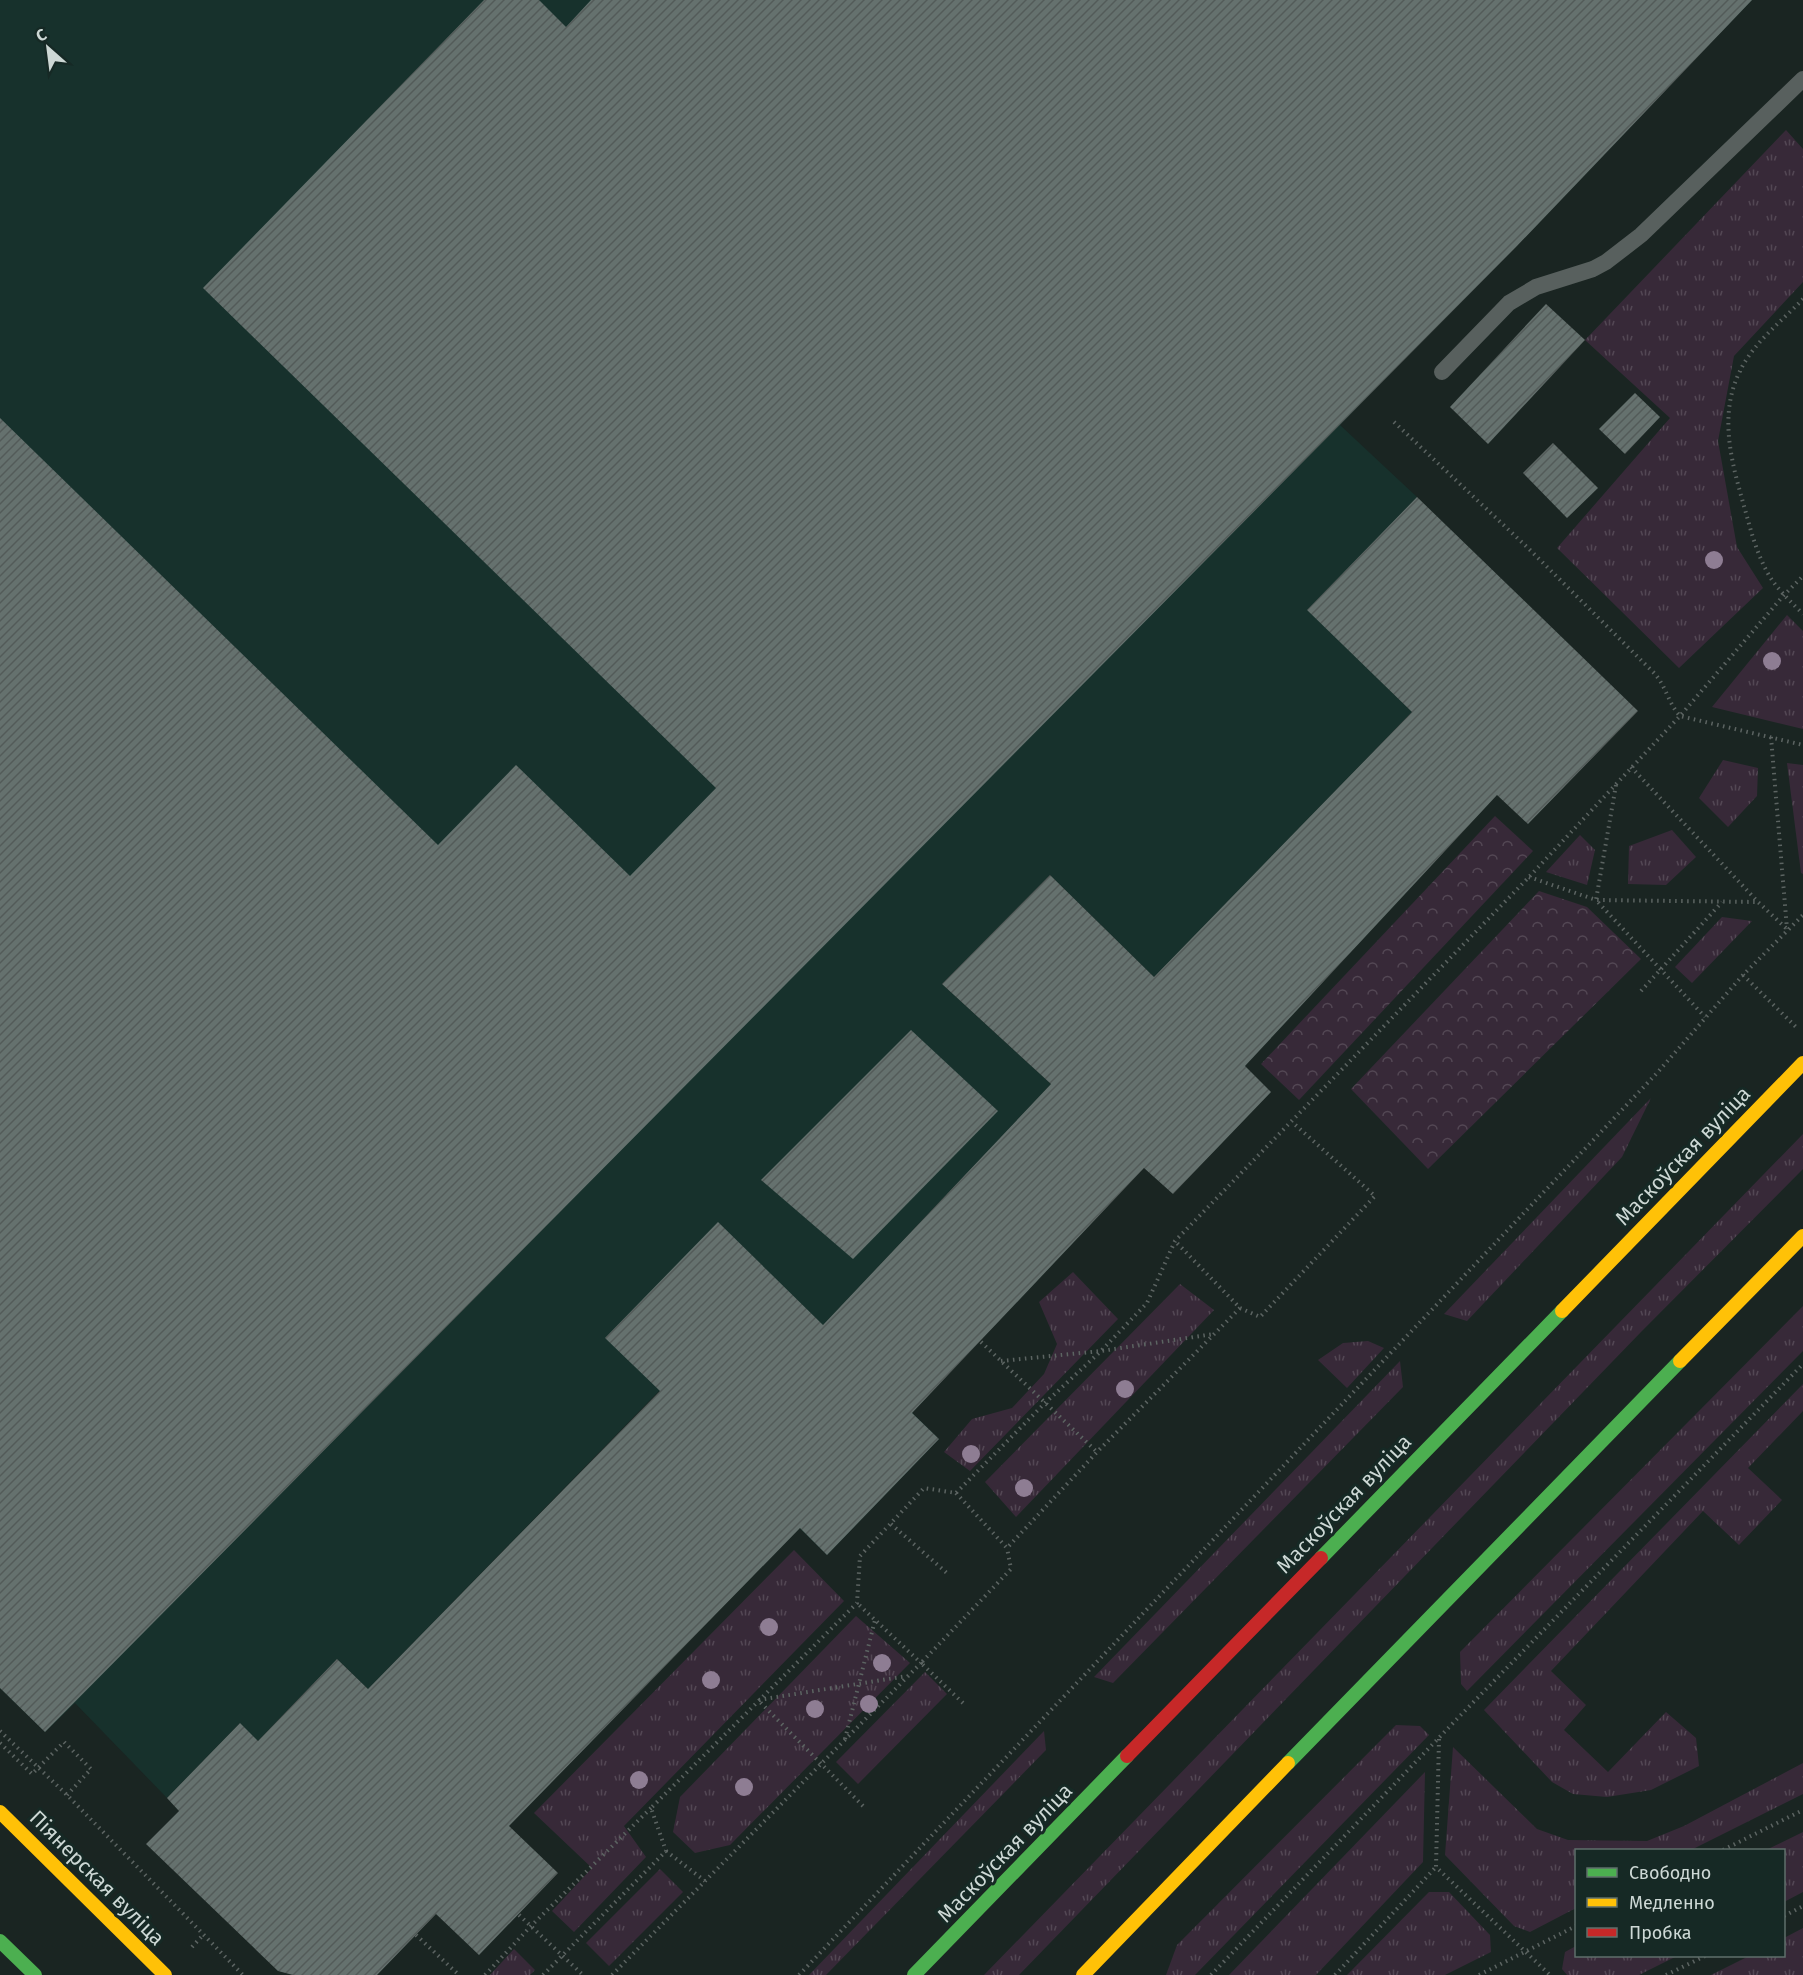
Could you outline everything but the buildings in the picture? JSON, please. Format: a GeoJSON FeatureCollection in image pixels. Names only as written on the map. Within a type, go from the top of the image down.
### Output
{"type":"FeatureCollection","features":[{"type":"Feature","properties":{"kind":"main road","name":"Маскоўская вуліца"},"geometry":{"type":"LineString","coordinates":[[914,1975],[1803,1063]]}},
{"type":"Feature","properties":{"kind":"main road"},"geometry":{"type":"LineString","coordinates":[[1083,1975],[1389,1658],[1803,1236]]}},
{"type":"Feature","properties":{"kind":"main road","name":"Піянерская вуліца"},"geometry":{"type":"LineString","coordinates":[[0,1812],[165,1975]]}},
{"type":"Feature","properties":{"kind":"main road"},"geometry":{"type":"LineString","coordinates":[[0,1941],[35,1975]]}},
{"type":"Feature","properties":{"kind":"lane"},"geometry":{"type":"LineString","coordinates":[[1442,372],[1509,303],[1536,287],[1593,269],[1623,250],[1803,79]]}},
{"type":"Feature","properties":{"kind":"path"},"geometry":{"type":"LineString","coordinates":[[1803,299],[1747,358],[1734,385],[1729,413],[1731,456],[1756,549],[1769,575],[1784,596],[1803,614]]}},
{"type":"Feature","properties":{"kind":"path"},"geometry":{"type":"LineString","coordinates":[[1394,422],[1528,548],[1653,672],[1662,684],[1669,702],[1680,716],[1803,745]]}},
{"type":"Feature","properties":{"kind":"path"},"geometry":{"type":"LineString","coordinates":[[956,1493],[1147,1303],[1175,1240],[1529,877],[1680,716],[1803,576]]}},
{"type":"Feature","properties":{"kind":"path"},"geometry":{"type":"LineString","coordinates":[[1771,737],[1788,930]]}},
{"type":"Feature","properties":{"kind":"path"},"geometry":{"type":"LineString","coordinates":[[1631,767],[1758,902],[1788,930]]}},
{"type":"Feature","properties":{"kind":"path"},"geometry":{"type":"LineString","coordinates":[[1596,900],[1616,784]]}},
{"type":"Feature","properties":{"kind":"path"},"geometry":{"type":"LineString","coordinates":[[1529,877],[1596,900],[1758,902]]}},
{"type":"Feature","properties":{"kind":"path"},"geometry":{"type":"LineString","coordinates":[[1596,900],[1706,1017]]}},
{"type":"Feature","properties":{"kind":"path"},"geometry":{"type":"LineString","coordinates":[[1641,991],[1722,902]]}},
{"type":"Feature","properties":{"kind":"path"},"geometry":{"type":"LineString","coordinates":[[799,1975],[1657,1073],[1743,975],[1803,915]]}},
{"type":"Feature","properties":{"kind":"path"},"geometry":{"type":"LineString","coordinates":[[1743,975],[1803,1034]]}},
{"type":"Feature","properties":{"kind":"path"},"geometry":{"type":"LineString","coordinates":[[1175,1240],[1240,1308],[1260,1317],[1375,1196],[1292,1122]]}},
{"type":"Feature","properties":{"kind":"path"},"geometry":{"type":"LineString","coordinates":[[1007,1548],[1097,1452],[1240,1308]]}},
{"type":"Feature","properties":{"kind":"path"},"geometry":{"type":"LineString","coordinates":[[1001,1361],[1101,1351],[1214,1334]]}},
{"type":"Feature","properties":{"kind":"path"},"geometry":{"type":"LineString","coordinates":[[981,1342],[1097,1452]]}},
{"type":"Feature","properties":{"kind":"path"},"geometry":{"type":"LineString","coordinates":[[1211,1975],[1803,1364]]}},
{"type":"Feature","properties":{"kind":"path"},"geometry":{"type":"LineString","coordinates":[[485,1975],[531,1926],[856,1603],[860,1556],[924,1488],[956,1493],[1007,1548],[1011,1569],[612,1975]]}},
{"type":"Feature","properties":{"kind":"path"},"geometry":{"type":"LineString","coordinates":[[891,1524],[948,1574]]}},
{"type":"Feature","properties":{"kind":"path"},"geometry":{"type":"LineString","coordinates":[[856,1603],[963,1703]]}},
{"type":"Feature","properties":{"kind":"path"},"geometry":{"type":"LineString","coordinates":[[845,1740],[875,1620]]}},
{"type":"Feature","properties":{"kind":"path"},"geometry":{"type":"LineString","coordinates":[[758,1700],[908,1676]]}},
{"type":"Feature","properties":{"kind":"path"},"geometry":{"type":"LineString","coordinates":[[758,1700],[863,1806]]}},
{"type":"Feature","properties":{"kind":"path"},"geometry":{"type":"LineString","coordinates":[[0,1731],[67,1795],[243,1975]]}},
{"type":"Feature","properties":{"kind":"path"},"geometry":{"type":"LineString","coordinates":[[1335,1975],[1436,1867],[1439,1738]]}},
{"type":"Feature","properties":{"kind":"path"},"geometry":{"type":"LineString","coordinates":[[0,1743],[32,1774],[64,1742],[91,1769],[67,1795]]}},
{"type":"Feature","properties":{"kind":"path"},"geometry":{"type":"LineString","coordinates":[[651,1808],[666,1851],[705,1881]]}},
{"type":"Feature","properties":{"kind":"path"},"geometry":{"type":"LineString","coordinates":[[1727,1849],[1803,1810]]}},
{"type":"Feature","properties":{"kind":"path"},"geometry":{"type":"LineString","coordinates":[[543,1975],[666,1851]]}},
{"type":"Feature","properties":{"kind":"path"},"geometry":{"type":"LineString","coordinates":[[1436,1867],[1550,1975]]}},
{"type":"Feature","properties":{"kind":"path"},"geometry":{"type":"LineString","coordinates":[[1785,1915],[1803,1906]]}},
{"type":"Feature","properties":{"kind":"path"},"geometry":{"type":"LineString","coordinates":[[519,1915],[583,1975]]}},
{"type":"Feature","properties":{"kind":"path"},"geometry":{"type":"LineString","coordinates":[[1479,1975],[1575,1927]]}},
{"type":"Feature","properties":{"kind":"path"},"geometry":{"type":"LineString","coordinates":[[416,1935],[459,1975]]}},
{"type":"Feature","properties":{"kind":"path"},"geometry":{"type":"LineString","coordinates":[[1666,1975],[1703,1957]]}},
{"type":"Feature","properties":{"kind":"shaded area"},"geometry":{"type":"Polygon","coordinates":[[[0,0],[1752,0],[1340,425],[1417,497],[1308,610],[1412,712],[1154,977],[1050,875],[942,984],[1051,1084],[823,1325],[939,1439],[827,1555],[659,1391],[368,1689],[337,1659],[258,1741],[239,1724],[167,1798],[75,1703],[45,1732],[0,1688],[0,0]]]}},
{"type":"Feature","properties":{"kind":"green space"},"geometry":{"type":"Polygon","coordinates":[[[1786,130],[1803,149],[1803,282],[1734,356],[1718,441],[1737,547],[1763,588],[1679,668],[1557,548],[1670,418],[1585,340],[1786,130]]]}},
{"type":"Feature","properties":{"kind":"green space"},"geometry":{"type":"Polygon","coordinates":[[[1787,615],[1803,631],[1803,729],[1712,707],[1787,615]]]}},
{"type":"Feature","properties":{"kind":"green space"},"geometry":{"type":"Polygon","coordinates":[[[1723,760],[1758,768],[1757,796],[1728,827],[1699,798],[1723,760]]]}},
{"type":"Feature","properties":{"kind":"green space"},"geometry":{"type":"Polygon","coordinates":[[[1787,763],[1803,765],[1803,874],[1801,873],[1787,763]]]}},
{"type":"Feature","properties":{"kind":"green space"},"geometry":{"type":"Polygon","coordinates":[[[1495,816],[1533,851],[1299,1100],[1261,1064],[1495,816]]]}},
{"type":"Feature","properties":{"kind":"green space"},"geometry":{"type":"Polygon","coordinates":[[[1672,830],[1696,857],[1666,885],[1628,884],[1629,846],[1672,830]]]}},
{"type":"Feature","properties":{"kind":"green space"},"geometry":{"type":"Polygon","coordinates":[[[1580,835],[1595,850],[1587,885],[1546,872],[1580,835]]]}},
{"type":"Feature","properties":{"kind":"green space"},"geometry":{"type":"Polygon","coordinates":[[[1539,891],[1587,907],[1641,959],[1428,1169],[1351,1089],[1539,891]]]}},
{"type":"Feature","properties":{"kind":"green space"},"geometry":{"type":"Polygon","coordinates":[[[1722,917],[1752,921],[1692,983],[1675,967],[1722,917]]]}},
{"type":"Feature","properties":{"kind":"green space"},"geometry":{"type":"Polygon","coordinates":[[[1651,1098],[1622,1157],[1467,1321],[1444,1314],[1651,1098]]]}},
{"type":"Feature","properties":{"kind":"green space"},"geometry":{"type":"Polygon","coordinates":[[[1803,1134],[1803,1169],[1641,1332],[1019,1975],[984,1975],[1803,1134]]]}},
{"type":"Feature","properties":{"kind":"green space"},"geometry":{"type":"Polygon","coordinates":[[[1073,1272],[1118,1319],[970,1471],[944,1452],[972,1419],[1012,1408],[1044,1374],[1057,1344],[1039,1302],[1073,1272]]]}},
{"type":"Feature","properties":{"kind":"green space"},"geometry":{"type":"Polygon","coordinates":[[[1180,1284],[1214,1310],[1016,1517],[985,1482],[1180,1284]]]}},
{"type":"Feature","properties":{"kind":"green space"},"geometry":{"type":"Polygon","coordinates":[[[1803,1306],[1803,1351],[1467,1691],[1461,1684],[1460,1652],[1803,1306]]]}},
{"type":"Feature","properties":{"kind":"green space"},"geometry":{"type":"Polygon","coordinates":[[[1368,1341],[1384,1348],[1347,1388],[1318,1360],[1343,1343],[1368,1341]]]}},
{"type":"Feature","properties":{"kind":"green space"},"geometry":{"type":"Polygon","coordinates":[[[1400,1361],[1403,1387],[1113,1683],[1094,1677],[1400,1361]]]}},
{"type":"Feature","properties":{"kind":"green space"},"geometry":{"type":"Polygon","coordinates":[[[1803,1384],[1803,1411],[1748,1468],[1782,1500],[1739,1545],[1703,1511],[1551,1671],[1586,1705],[1564,1730],[1608,1772],[1666,1712],[1696,1738],[1699,1766],[1651,1790],[1607,1797],[1573,1794],[1552,1782],[1484,1710],[1803,1384]]]}},
{"type":"Feature","properties":{"kind":"green space"},"geometry":{"type":"Polygon","coordinates":[[[794,1550],[844,1601],[624,1826],[646,1857],[574,1932],[552,1911],[592,1868],[534,1813],[794,1550]]]}},
{"type":"Feature","properties":{"kind":"green space"},"geometry":{"type":"Polygon","coordinates":[[[856,1616],[910,1663],[730,1845],[695,1853],[673,1832],[680,1797],[856,1616]]]}},
{"type":"Feature","properties":{"kind":"green space"},"geometry":{"type":"Polygon","coordinates":[[[925,1672],[947,1694],[858,1784],[836,1762],[925,1672]]]}},
{"type":"Feature","properties":{"kind":"green space"},"geometry":{"type":"Polygon","coordinates":[[[1396,1725],[1420,1726],[1429,1735],[1195,1975],[1166,1975],[1177,1945],[1396,1725]]]}},
{"type":"Feature","properties":{"kind":"green space"},"geometry":{"type":"Polygon","coordinates":[[[1044,1731],[1046,1750],[826,1975],[809,1975],[1044,1731]]]}},
{"type":"Feature","properties":{"kind":"green space"},"geometry":{"type":"Polygon","coordinates":[[[1453,1747],[1537,1829],[1568,1840],[1647,1841],[1684,1826],[1803,1763],[1803,1794],[1693,1849],[1575,1849],[1575,1909],[1530,1932],[1514,1926],[1445,1855],[1453,1747]]]}},
{"type":"Feature","properties":{"kind":"green space"},"geometry":{"type":"Polygon","coordinates":[[[1425,1772],[1423,1862],[1316,1975],[1229,1975],[1425,1772]]]}},
{"type":"Feature","properties":{"kind":"green space"},"geometry":{"type":"Polygon","coordinates":[[[1803,1832],[1803,1892],[1785,1901],[1785,1849],[1768,1849],[1803,1832]]]}},
{"type":"Feature","properties":{"kind":"green space"},"geometry":{"type":"Polygon","coordinates":[[[660,1869],[683,1892],[609,1966],[586,1943],[660,1869]]]}},
{"type":"Feature","properties":{"kind":"green space"},"geometry":{"type":"Polygon","coordinates":[[[1429,1892],[1449,1892],[1490,1935],[1491,1952],[1445,1975],[1347,1975],[1429,1892]]]}},
{"type":"Feature","properties":{"kind":"green space"},"geometry":{"type":"Polygon","coordinates":[[[1803,1928],[1803,1975],[1711,1975],[1747,1957],[1785,1957],[1785,1937],[1803,1928]]]}},
{"type":"Feature","properties":{"kind":"green space"},"geometry":{"type":"Polygon","coordinates":[[[1575,1947],[1575,1957],[1675,1957],[1639,1975],[1567,1975],[1562,1969],[1565,1952],[1575,1947]]]}},
{"type":"Feature","properties":{"kind":"green space"},"geometry":{"type":"Polygon","coordinates":[[[514,1949],[535,1970],[530,1975],[490,1975],[514,1949]]]}},
{"type":"Feature","properties":{"kind":"traffic: fast"},"geometry":{"type":"LineString","coordinates":[[1321,1558],[1562,1311]]}},
{"type":"Feature","properties":{"kind":"traffic: fast"},"geometry":{"type":"LineString","coordinates":[[1288,1763],[1680,1361]]}},
{"type":"Feature","properties":{"kind":"traffic: fast"},"geometry":{"type":"LineString","coordinates":[[914,1975],[1127,1756]]}},
{"type":"Feature","properties":{"kind":"traffic: fast"},"geometry":{"type":"LineString","coordinates":[[0,1941],[35,1975]]}},
{"type":"Feature","properties":{"kind":"traffic: slow"},"geometry":{"type":"LineString","coordinates":[[1562,1311],[1803,1063]]}},
{"type":"Feature","properties":{"kind":"traffic: slow"},"geometry":{"type":"LineString","coordinates":[[1680,1361],[1803,1236]]}},
{"type":"Feature","properties":{"kind":"traffic: slow"},"geometry":{"type":"LineString","coordinates":[[1083,1975],[1288,1763]]}},
{"type":"Feature","properties":{"kind":"traffic: slow"},"geometry":{"type":"LineString","coordinates":[[0,1812],[165,1975]]}},
{"type":"Feature","properties":{"kind":"traffic: jam"},"geometry":{"type":"LineString","coordinates":[[1127,1756],[1321,1558]]}}]}
